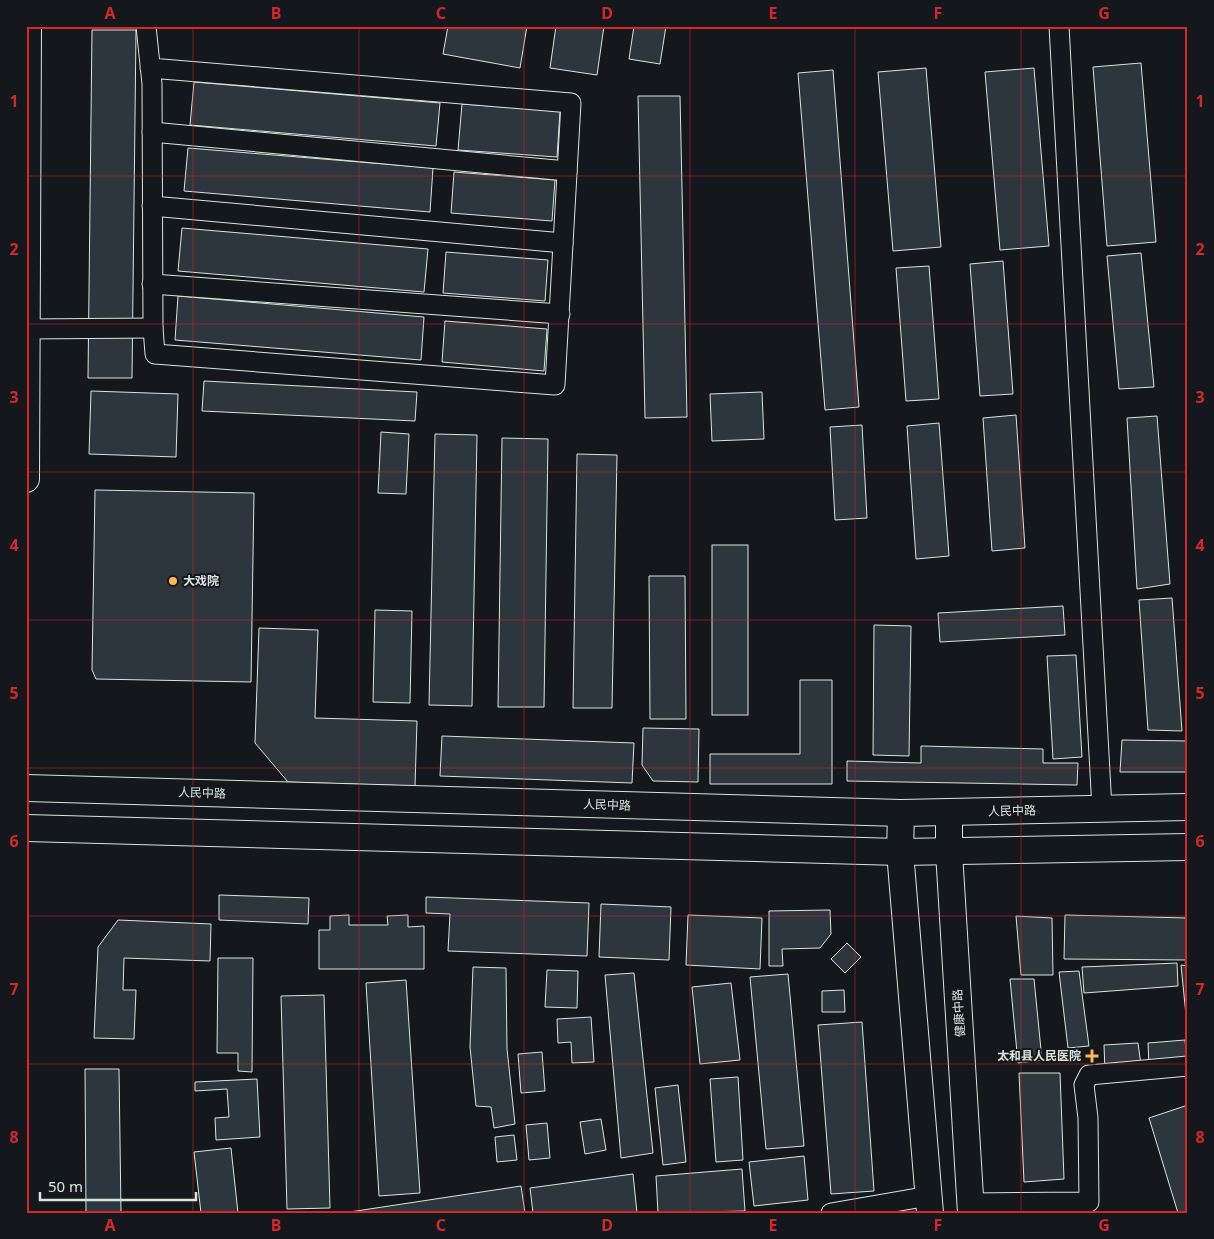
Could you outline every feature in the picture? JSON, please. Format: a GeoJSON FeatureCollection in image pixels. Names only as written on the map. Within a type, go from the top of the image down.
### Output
{"type":"FeatureCollection","features":[{"type":"Feature","properties":{"kind":"main road"},"geometry":{"type":"LineString","coordinates":[[26,479],[28,26]]}},
{"type":"Feature","properties":{"kind":"main road","name":"人民中路"},"geometry":{"type":"LineString","coordinates":[[26,788],[901,813],[1188,808]]}},
{"type":"Feature","properties":{"kind":"main road","name":"健康中路"},"geometry":{"type":"LineString","coordinates":[[949,812],[948,852],[971,1208]]}},
{"type":"Feature","properties":{"kind":"main road"},"geometry":{"type":"LineString","coordinates":[[901,813],[900,852],[930,1204]]}},
{"type":"Feature","properties":{"kind":"main road"},"geometry":{"type":"LineString","coordinates":[[26,828],[900,852],[1188,847]]}},
{"type":"Feature","properties":{"kind":"street"},"geometry":{"type":"LineString","coordinates":[[146,26],[150,68],[152,132],[152,284],[155,354],[556,385],[571,103],[150,68]]}},
{"type":"Feature","properties":{"kind":"street"},"geometry":{"type":"LineString","coordinates":[[1059,26],[1102,809]]}},
{"type":"Feature","properties":{"kind":"street"},"geometry":{"type":"LineString","coordinates":[[152,132],[568,171]]}},
{"type":"Feature","properties":{"kind":"street"},"geometry":{"type":"LineString","coordinates":[[152,206],[563,242]]}},
{"type":"Feature","properties":{"kind":"street"},"geometry":{"type":"LineString","coordinates":[[152,284],[560,314]]}},
{"type":"Feature","properties":{"kind":"street"},"geometry":{"type":"LineString","coordinates":[[27,329],[153,328]]}},
{"type":"Feature","properties":{"kind":"street"},"geometry":{"type":"LineString","coordinates":[[971,1208],[1089,1202],[1088,1118],[1084,1085],[1089,1075],[1188,1066]]}},
{"type":"Feature","properties":{"kind":"street"},"geometry":{"type":"LineString","coordinates":[[831,1213],[930,1204]]}},
{"type":"Feature","properties":{"kind":"building"},"geometry":{"type":"Polygon","coordinates":[[[448,26],[527,26],[520,68],[443,54],[448,26]]]}},
{"type":"Feature","properties":{"kind":"building"},"geometry":{"type":"Polygon","coordinates":[[[556,26],[604,26],[597,75],[550,68],[556,26]]]}},
{"type":"Feature","properties":{"kind":"building"},"geometry":{"type":"Polygon","coordinates":[[[634,26],[666,26],[660,64],[629,59],[634,26]]]}},
{"type":"Feature","properties":{"kind":"building"},"geometry":{"type":"Polygon","coordinates":[[[92,30],[136,30],[132,378],[88,378],[92,30]]]}},
{"type":"Feature","properties":{"kind":"building"},"geometry":{"type":"Polygon","coordinates":[[[1141,63],[1156,242],[1107,246],[1093,67],[1141,63]]]}},
{"type":"Feature","properties":{"kind":"building"},"geometry":{"type":"Polygon","coordinates":[[[926,68],[941,247],[893,251],[878,72],[926,68]]]}},
{"type":"Feature","properties":{"kind":"building"},"geometry":{"type":"Polygon","coordinates":[[[1034,68],[1049,246],[1000,250],[985,72],[1034,68]]]}},
{"type":"Feature","properties":{"kind":"building"},"geometry":{"type":"Polygon","coordinates":[[[833,70],[859,407],[825,410],[798,73],[833,70]]]}},
{"type":"Feature","properties":{"kind":"building"},"geometry":{"type":"Polygon","coordinates":[[[194,82],[440,103],[436,146],[190,125],[194,82]]]}},
{"type":"Feature","properties":{"kind":"building"},"geometry":{"type":"Polygon","coordinates":[[[638,96],[680,96],[687,417],[645,418],[638,96]]]}},
{"type":"Feature","properties":{"kind":"building"},"geometry":{"type":"Polygon","coordinates":[[[462,104],[560,111],[557,157],[458,150],[462,104]]]}},
{"type":"Feature","properties":{"kind":"building"},"geometry":{"type":"Polygon","coordinates":[[[188,148],[433,168],[430,212],[184,191],[188,148]]]}},
{"type":"Feature","properties":{"kind":"building"},"geometry":{"type":"Polygon","coordinates":[[[454,172],[555,180],[552,221],[451,213],[454,172]]]}},
{"type":"Feature","properties":{"kind":"building"},"geometry":{"type":"Polygon","coordinates":[[[182,228],[428,249],[424,292],[178,271],[182,228]]]}},
{"type":"Feature","properties":{"kind":"building"},"geometry":{"type":"Polygon","coordinates":[[[446,252],[548,260],[545,301],[443,293],[446,252]]]}},
{"type":"Feature","properties":{"kind":"building"},"geometry":{"type":"Polygon","coordinates":[[[1141,253],[1154,387],[1119,389],[1107,256],[1141,253]]]}},
{"type":"Feature","properties":{"kind":"building"},"geometry":{"type":"Polygon","coordinates":[[[1003,261],[1013,394],[980,396],[970,264],[1003,261]]]}},
{"type":"Feature","properties":{"kind":"building"},"geometry":{"type":"Polygon","coordinates":[[[929,266],[939,399],[906,401],[896,268],[929,266]]]}},
{"type":"Feature","properties":{"kind":"building"},"geometry":{"type":"Polygon","coordinates":[[[178,296],[424,317],[421,360],[175,340],[178,296]]]}},
{"type":"Feature","properties":{"kind":"building"},"geometry":{"type":"Polygon","coordinates":[[[445,321],[547,329],[544,371],[442,362],[445,321]]]}},
{"type":"Feature","properties":{"kind":"building"},"geometry":{"type":"Polygon","coordinates":[[[204,381],[417,392],[415,421],[202,411],[204,381]]]}},
{"type":"Feature","properties":{"kind":"building"},"geometry":{"type":"Polygon","coordinates":[[[91,391],[178,394],[176,457],[89,454],[91,391]]]}},
{"type":"Feature","properties":{"kind":"building"},"geometry":{"type":"Polygon","coordinates":[[[762,392],[764,439],[712,441],[710,394],[762,392]]]}},
{"type":"Feature","properties":{"kind":"building"},"geometry":{"type":"Polygon","coordinates":[[[1016,415],[1025,548],[992,551],[983,418],[1016,415]]]}},
{"type":"Feature","properties":{"kind":"building"},"geometry":{"type":"Polygon","coordinates":[[[1157,416],[1170,584],[1137,589],[1127,418],[1157,416]]]}},
{"type":"Feature","properties":{"kind":"building"},"geometry":{"type":"Polygon","coordinates":[[[939,423],[949,556],[916,559],[907,426],[939,423]]]}},
{"type":"Feature","properties":{"kind":"building"},"geometry":{"type":"Polygon","coordinates":[[[862,425],[867,518],[835,520],[830,427],[862,425]]]}},
{"type":"Feature","properties":{"kind":"building"},"geometry":{"type":"Polygon","coordinates":[[[381,432],[409,434],[406,494],[378,493],[381,432]]]}},
{"type":"Feature","properties":{"kind":"building"},"geometry":{"type":"Polygon","coordinates":[[[435,434],[477,435],[472,706],[429,705],[435,434]]]}},
{"type":"Feature","properties":{"kind":"building"},"geometry":{"type":"Polygon","coordinates":[[[502,438],[548,439],[544,707],[498,707],[502,438]]]}},
{"type":"Feature","properties":{"kind":"building"},"geometry":{"type":"Polygon","coordinates":[[[577,454],[617,455],[612,708],[573,708],[577,454]]]}},
{"type":"Feature","properties":{"kind":"building","name":"大戏院"},"geometry":{"type":"Polygon","coordinates":[[[95,490],[254,493],[251,682],[96,679],[92,670],[95,490]]]}},
{"type":"Feature","properties":{"kind":"building"},"geometry":{"type":"Polygon","coordinates":[[[712,545],[748,545],[748,715],[712,715],[712,545]]]}},
{"type":"Feature","properties":{"kind":"building"},"geometry":{"type":"Polygon","coordinates":[[[649,576],[685,576],[686,719],[650,719],[649,576]]]}},
{"type":"Feature","properties":{"kind":"building"},"geometry":{"type":"Polygon","coordinates":[[[1172,598],[1182,731],[1148,730],[1139,600],[1172,598]]]}},
{"type":"Feature","properties":{"kind":"building"},"geometry":{"type":"Polygon","coordinates":[[[1063,606],[1065,635],[940,642],[938,613],[1063,606]]]}},
{"type":"Feature","properties":{"kind":"building"},"geometry":{"type":"Polygon","coordinates":[[[375,610],[412,611],[410,703],[373,702],[375,610]]]}},
{"type":"Feature","properties":{"kind":"building"},"geometry":{"type":"Polygon","coordinates":[[[874,625],[911,626],[909,756],[873,755],[874,625]]]}},
{"type":"Feature","properties":{"kind":"building"},"geometry":{"type":"Polygon","coordinates":[[[259,628],[318,630],[315,718],[417,721],[415,786],[288,782],[255,743],[259,628]]]}},
{"type":"Feature","properties":{"kind":"building"},"geometry":{"type":"Polygon","coordinates":[[[1076,655],[1082,757],[1053,759],[1047,656],[1076,655]]]}},
{"type":"Feature","properties":{"kind":"building"},"geometry":{"type":"Polygon","coordinates":[[[800,680],[832,680],[832,784],[710,784],[710,754],[800,754],[800,680]]]}},
{"type":"Feature","properties":{"kind":"building"},"geometry":{"type":"Polygon","coordinates":[[[643,728],[699,729],[698,782],[653,781],[642,765],[643,728]]]}},
{"type":"Feature","properties":{"kind":"building"},"geometry":{"type":"Polygon","coordinates":[[[442,736],[634,743],[632,783],[440,776],[442,736]]]}},
{"type":"Feature","properties":{"kind":"building"},"geometry":{"type":"Polygon","coordinates":[[[1122,740],[1188,741],[1188,772],[1120,772],[1122,740]]]}},
{"type":"Feature","properties":{"kind":"building"},"geometry":{"type":"Polygon","coordinates":[[[921,746],[1043,749],[1043,763],[1078,763],[1077,785],[847,781],[847,761],[921,763],[921,746]]]}},
{"type":"Feature","properties":{"kind":"building"},"geometry":{"type":"Polygon","coordinates":[[[219,895],[309,898],[308,924],[219,920],[219,895]]]}},
{"type":"Feature","properties":{"kind":"building"},"geometry":{"type":"Polygon","coordinates":[[[426,897],[589,903],[587,956],[448,951],[450,914],[426,913],[426,897]]]}},
{"type":"Feature","properties":{"kind":"building"},"geometry":{"type":"Polygon","coordinates":[[[601,904],[671,907],[669,960],[599,957],[601,904]]]}},
{"type":"Feature","properties":{"kind":"building"},"geometry":{"type":"Polygon","coordinates":[[[830,910],[831,934],[820,948],[782,949],[783,966],[769,966],[769,911],[830,910]]]}},
{"type":"Feature","properties":{"kind":"building"},"geometry":{"type":"Polygon","coordinates":[[[349,915],[349,925],[388,925],[387,916],[408,915],[408,927],[424,926],[424,969],[319,969],[319,930],[330,930],[330,916],[349,915]]]}},
{"type":"Feature","properties":{"kind":"building"},"geometry":{"type":"Polygon","coordinates":[[[688,915],[762,918],[760,969],[686,965],[688,915]]]}},
{"type":"Feature","properties":{"kind":"building"},"geometry":{"type":"Polygon","coordinates":[[[1065,915],[1188,918],[1188,960],[1064,959],[1065,915]]]}},
{"type":"Feature","properties":{"kind":"building"},"geometry":{"type":"Polygon","coordinates":[[[1016,916],[1052,918],[1053,975],[1021,975],[1016,916]]]}},
{"type":"Feature","properties":{"kind":"building"},"geometry":{"type":"Polygon","coordinates":[[[118,920],[211,924],[210,961],[124,958],[123,990],[136,990],[134,1039],[94,1038],[98,947],[118,920]]]}},
{"type":"Feature","properties":{"kind":"building"},"geometry":{"type":"Polygon","coordinates":[[[847,943],[861,957],[845,973],[831,959],[847,943]]]}},
{"type":"Feature","properties":{"kind":"building"},"geometry":{"type":"Polygon","coordinates":[[[218,958],[253,958],[252,1072],[238,1071],[238,1053],[217,1053],[218,958]]]}},
{"type":"Feature","properties":{"kind":"building"},"geometry":{"type":"Polygon","coordinates":[[[1177,963],[1178,986],[1084,993],[1082,967],[1177,963]]]}},
{"type":"Feature","properties":{"kind":"building"},"geometry":{"type":"Polygon","coordinates":[[[1181,965],[1188,966],[1188,1035],[1181,965]]]}},
{"type":"Feature","properties":{"kind":"building"},"geometry":{"type":"Polygon","coordinates":[[[473,967],[506,968],[507,1049],[515,1124],[494,1128],[491,1107],[476,1106],[470,1047],[473,967]]]}},
{"type":"Feature","properties":{"kind":"building"},"geometry":{"type":"Polygon","coordinates":[[[547,970],[578,971],[577,1008],[545,1007],[547,970]]]}},
{"type":"Feature","properties":{"kind":"building"},"geometry":{"type":"Polygon","coordinates":[[[1079,971],[1089,1046],[1068,1048],[1059,972],[1079,971]]]}},
{"type":"Feature","properties":{"kind":"building"},"geometry":{"type":"Polygon","coordinates":[[[634,973],[653,1153],[621,1158],[605,975],[634,973]]]}},
{"type":"Feature","properties":{"kind":"building"},"geometry":{"type":"Polygon","coordinates":[[[788,974],[804,1146],[766,1149],[750,977],[788,974]]]}},
{"type":"Feature","properties":{"kind":"building"},"geometry":{"type":"Polygon","coordinates":[[[1010,979],[1034,979],[1042,1060],[1018,1063],[1010,979]]]}},
{"type":"Feature","properties":{"kind":"building"},"geometry":{"type":"Polygon","coordinates":[[[406,980],[420,1193],[379,1196],[366,983],[406,980]]]}},
{"type":"Feature","properties":{"kind":"building"},"geometry":{"type":"Polygon","coordinates":[[[731,983],[740,1060],[700,1064],[692,987],[731,983]]]}},
{"type":"Feature","properties":{"kind":"building"},"geometry":{"type":"Polygon","coordinates":[[[844,990],[845,1012],[822,1012],[822,991],[844,990]]]}},
{"type":"Feature","properties":{"kind":"building"},"geometry":{"type":"Polygon","coordinates":[[[324,995],[330,1208],[287,1209],[281,996],[324,995]]]}},
{"type":"Feature","properties":{"kind":"building"},"geometry":{"type":"Polygon","coordinates":[[[591,1017],[594,1062],[572,1063],[571,1042],[558,1043],[557,1019],[591,1017]]]}},
{"type":"Feature","properties":{"kind":"building"},"geometry":{"type":"Polygon","coordinates":[[[862,1022],[874,1191],[831,1194],[818,1025],[862,1022]]]}},
{"type":"Feature","properties":{"kind":"building"},"geometry":{"type":"Polygon","coordinates":[[[1185,1040],[1187,1061],[1149,1065],[1148,1043],[1185,1040]]]}},
{"type":"Feature","properties":{"kind":"building"},"geometry":{"type":"Polygon","coordinates":[[[1138,1043],[1141,1065],[1105,1071],[1104,1045],[1138,1043]]]}},
{"type":"Feature","properties":{"kind":"building"},"geometry":{"type":"Polygon","coordinates":[[[542,1052],[545,1091],[521,1093],[518,1054],[542,1052]]]}},
{"type":"Feature","properties":{"kind":"building"},"geometry":{"type":"Polygon","coordinates":[[[85,1069],[119,1069],[121,1213],[86,1213],[85,1069]]]}},
{"type":"Feature","properties":{"kind":"building"},"geometry":{"type":"Polygon","coordinates":[[[1019,1073],[1060,1073],[1064,1179],[1024,1182],[1019,1073]]]}},
{"type":"Feature","properties":{"kind":"building"},"geometry":{"type":"Polygon","coordinates":[[[738,1077],[743,1160],[716,1162],[710,1079],[738,1077]]]}},
{"type":"Feature","properties":{"kind":"building"},"geometry":{"type":"Polygon","coordinates":[[[257,1079],[260,1137],[216,1140],[215,1118],[229,1117],[227,1089],[195,1091],[195,1082],[257,1079]]]}},
{"type":"Feature","properties":{"kind":"building"},"geometry":{"type":"Polygon","coordinates":[[[678,1085],[686,1162],[663,1165],[655,1088],[678,1085]]]}},
{"type":"Feature","properties":{"kind":"building"},"geometry":{"type":"Polygon","coordinates":[[[1188,1105],[1188,1213],[1178,1213],[1149,1118],[1188,1105]]]}},
{"type":"Feature","properties":{"kind":"building"},"geometry":{"type":"Polygon","coordinates":[[[601,1119],[606,1150],[585,1154],[580,1122],[601,1119]]]}},
{"type":"Feature","properties":{"kind":"building"},"geometry":{"type":"Polygon","coordinates":[[[547,1123],[550,1158],[529,1160],[526,1125],[547,1123]]]}},
{"type":"Feature","properties":{"kind":"building"},"geometry":{"type":"Polygon","coordinates":[[[514,1135],[517,1160],[497,1162],[495,1137],[514,1135]]]}},
{"type":"Feature","properties":{"kind":"building"},"geometry":{"type":"Polygon","coordinates":[[[231,1148],[238,1213],[201,1213],[194,1152],[231,1148]]]}},
{"type":"Feature","properties":{"kind":"building"},"geometry":{"type":"Polygon","coordinates":[[[804,1156],[808,1200],[754,1206],[749,1162],[804,1156]]]}},
{"type":"Feature","properties":{"kind":"building"},"geometry":{"type":"Polygon","coordinates":[[[742,1169],[745,1211],[658,1213],[656,1176],[742,1169]]]}},
{"type":"Feature","properties":{"kind":"building"},"geometry":{"type":"Polygon","coordinates":[[[633,1174],[637,1213],[533,1213],[530,1188],[633,1174]]]}},
{"type":"Feature","properties":{"kind":"building"},"geometry":{"type":"Polygon","coordinates":[[[521,1186],[525,1213],[343,1213],[521,1186]]]}},
{"type":"Feature","properties":{"kind":"place","name":"大戏院"},"geometry":{"type":"Point","coordinates":[173,581]}},
{"type":"Feature","properties":{"kind":"place","name":"太和县人民医院"},"geometry":{"type":"Point","coordinates":[1092,1056]}}]}
